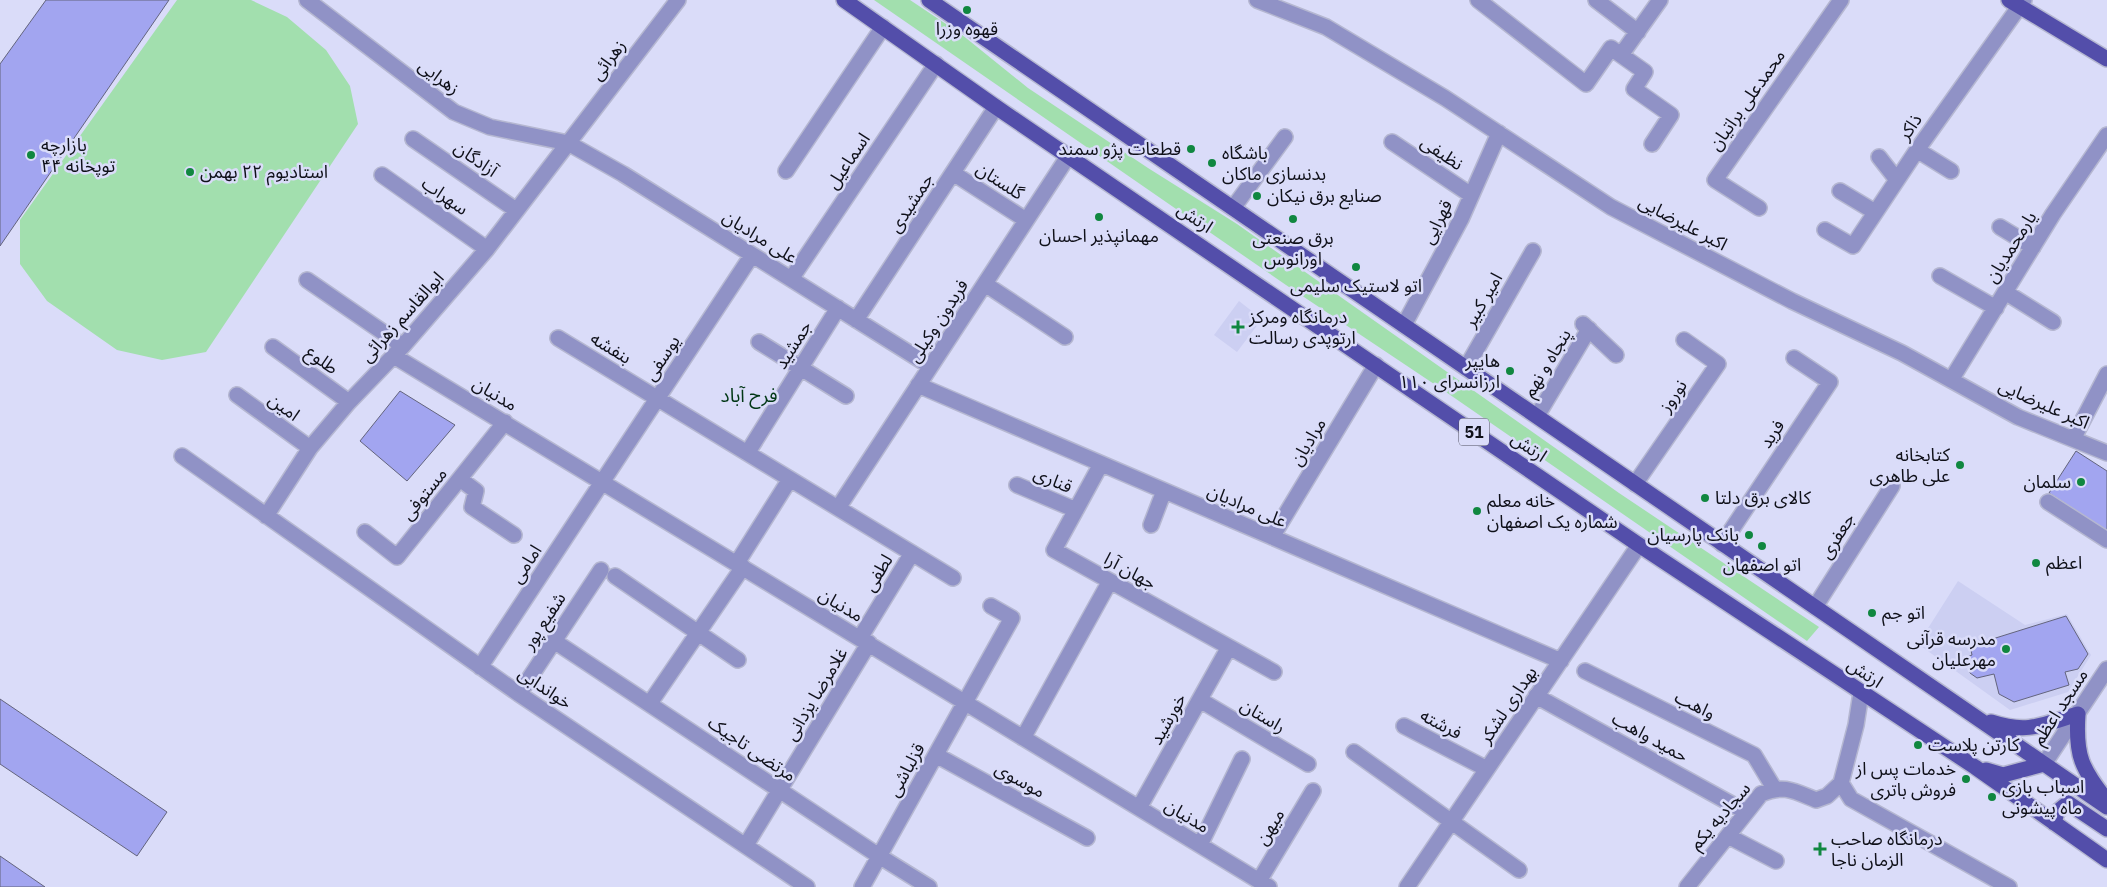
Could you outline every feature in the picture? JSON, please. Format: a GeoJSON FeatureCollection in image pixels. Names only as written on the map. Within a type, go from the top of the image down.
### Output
{"type":"FeatureCollection","features":[{"type":"Feature","properties":{"kind":"main road","name":"ارتش"},"geometry":{"type":"LineString","coordinates":[[844,0],[996,107],[1639,545],[1975,767],[2107,860]]}},
{"type":"Feature","properties":{"kind":"main road","name":"ارتش"},"geometry":{"type":"LineString","coordinates":[[929,0],[2107,807]]}},
{"type":"Feature","properties":{"kind":"main road"},"geometry":{"type":"LineString","coordinates":[[2017,2],[2107,59]]}},
{"type":"Feature","properties":{"kind":"main road"},"geometry":{"type":"LineString","coordinates":[[1977,718],[2008,728],[2030,729],[2078,714],[2076,741],[2086,774],[2107,801]]}},
{"type":"Feature","properties":{"kind":"main road"},"geometry":{"type":"LineString","coordinates":[[1975,767],[2003,775],[2044,764]]}},
{"type":"Feature","properties":{"kind":"main road"},"geometry":{"type":"LineString","coordinates":[[2054,823],[2058,812],[2068,803],[2107,829]]}},
{"type":"Feature","properties":{"kind":"street","name":"زهرایی"},"geometry":{"type":"LineString","coordinates":[[307,0],[454,112],[490,127],[568,143]]}},
{"type":"Feature","properties":{"kind":"street","name":"زهرائی"},"geometry":{"type":"LineString","coordinates":[[568,143],[678,0]]}},
{"type":"Feature","properties":{"kind":"street","name":"اکبر علیرضایی"},"geometry":{"type":"LineString","coordinates":[[1257,0],[1326,27],[1445,98],[1611,207],[1792,301],[1902,352],[2018,417],[2107,453]]}},
{"type":"Feature","properties":{"kind":"street"},"geometry":{"type":"LineString","coordinates":[[1478,0],[1586,84],[1611,48],[1645,72],[1634,88],[1671,115],[1652,144]]}},
{"type":"Feature","properties":{"kind":"street"},"geometry":{"type":"LineString","coordinates":[[1596,0],[1638,32]]}},
{"type":"Feature","properties":{"kind":"street"},"geometry":{"type":"LineString","coordinates":[[1621,56],[1660,0]]}},
{"type":"Feature","properties":{"kind":"street","name":"محمدعلی براتیان"},"geometry":{"type":"LineString","coordinates":[[1759,208],[1715,180],[1840,0]]}},
{"type":"Feature","properties":{"kind":"street","name":"ذاکر"},"geometry":{"type":"LineString","coordinates":[[1825,230],[1853,246],[2017,2]]}},
{"type":"Feature","properties":{"kind":"street"},"geometry":{"type":"LineString","coordinates":[[786,171],[883,27]]}},
{"type":"Feature","properties":{"kind":"street","name":"اسماعیل"},"geometry":{"type":"LineString","coordinates":[[791,279],[936,64]]}},
{"type":"Feature","properties":{"kind":"street","name":"جمشیدی"},"geometry":{"type":"LineString","coordinates":[[856,320],[996,107]]}},
{"type":"Feature","properties":{"kind":"street","name":"قهرایی"},"geometry":{"type":"LineString","coordinates":[[1404,325],[1461,219],[1499,133]]}},
{"type":"Feature","properties":{"kind":"street","name":"یارمحمدیان"},"geometry":{"type":"LineString","coordinates":[[1951,380],[2033,247],[2107,135]]}},
{"type":"Feature","properties":{"kind":"street"},"geometry":{"type":"LineString","coordinates":[[1233,208],[1285,137]]}},
{"type":"Feature","properties":{"kind":"street","name":"آزادگان"},"geometry":{"type":"LineString","coordinates":[[413,139],[516,210]]}},
{"type":"Feature","properties":{"kind":"street","name":"نظیفی"},"geometry":{"type":"LineString","coordinates":[[1392,142],[1471,195]]}},
{"type":"Feature","properties":{"kind":"street","name":"ابوالقاسم زهرائی"},"geometry":{"type":"LineString","coordinates":[[266,516],[310,448],[349,402],[399,351],[487,249],[568,143]]}},
{"type":"Feature","properties":{"kind":"street","name":"علی مرادیان"},"geometry":{"type":"LineString","coordinates":[[568,143],[623,174],[930,366]]}},
{"type":"Feature","properties":{"kind":"street"},"geometry":{"type":"LineString","coordinates":[[1917,150],[1951,171]]}},
{"type":"Feature","properties":{"kind":"street","name":"فریدون وکیلی"},"geometry":{"type":"LineString","coordinates":[[838,508],[1069,155]]}},
{"type":"Feature","properties":{"kind":"street"},"geometry":{"type":"LineString","coordinates":[[1879,157],[1897,180]]}},
{"type":"Feature","properties":{"kind":"street","name":"گلستان"},"geometry":{"type":"LineString","coordinates":[[953,172],[1026,220]]}},
{"type":"Feature","properties":{"kind":"street","name":"سهراب"},"geometry":{"type":"LineString","coordinates":[[382,175],[487,249]]}},
{"type":"Feature","properties":{"kind":"street"},"geometry":{"type":"LineString","coordinates":[[1840,191],[1876,212]]}},
{"type":"Feature","properties":{"kind":"street"},"geometry":{"type":"LineString","coordinates":[[2000,227],[2033,247]]}},
{"type":"Feature","properties":{"kind":"street","name":"امیر کبیر"},"geometry":{"type":"LineString","coordinates":[[1466,368],[1533,251]]}},
{"type":"Feature","properties":{"kind":"street","name":"یوسفی"},"geometry":{"type":"LineString","coordinates":[[603,481],[752,255]]}},
{"type":"Feature","properties":{"kind":"street"},"geometry":{"type":"LineString","coordinates":[[1940,276],[1996,308]]}},
{"type":"Feature","properties":{"kind":"street","name":"مدنیان"},"geometry":{"type":"LineString","coordinates":[[307,280],[399,351],[505,422],[1264,884]]}},
{"type":"Feature","properties":{"kind":"street"},"geometry":{"type":"LineString","coordinates":[[984,284],[1065,336]]}},
{"type":"Feature","properties":{"kind":"street"},"geometry":{"type":"LineString","coordinates":[[2005,292],[2053,322]]}},
{"type":"Feature","properties":{"kind":"street","name":"جمشید"},"geometry":{"type":"LineString","coordinates":[[748,452],[838,308]]}},
{"type":"Feature","properties":{"kind":"street","name":"پنجاه و نهم"},"geometry":{"type":"LineString","coordinates":[[1537,416],[1586,327],[1616,355]]}},
{"type":"Feature","properties":{"kind":"street","name":"بنفشه"},"geometry":{"type":"LineString","coordinates":[[558,338],[953,578]]}},
{"type":"Feature","properties":{"kind":"street","name":"نوروز"},"geometry":{"type":"LineString","coordinates":[[1635,484],[1718,364],[1684,340]]}},
{"type":"Feature","properties":{"kind":"street"},"geometry":{"type":"LineString","coordinates":[[759,342],[846,396]]}},
{"type":"Feature","properties":{"kind":"street","name":"طلوع"},"geometry":{"type":"LineString","coordinates":[[273,347],[349,402]]}},
{"type":"Feature","properties":{"kind":"street","name":"فرید"},"geometry":{"type":"LineString","coordinates":[[1722,544],[1830,382],[1794,358]]}},
{"type":"Feature","properties":{"kind":"street","name":"مرادیان"},"geometry":{"type":"LineString","coordinates":[[1272,537],[1376,365]]}},
{"type":"Feature","properties":{"kind":"street"},"geometry":{"type":"LineString","coordinates":[[2072,439],[2107,374]]}},
{"type":"Feature","properties":{"kind":"street","name":"علی مرادیان"},"geometry":{"type":"LineString","coordinates":[[918,386],[1561,661]]}},
{"type":"Feature","properties":{"kind":"street","name":"امین"},"geometry":{"type":"LineString","coordinates":[[237,395],[310,448]]}},
{"type":"Feature","properties":{"kind":"street","name":"مستوفی"},"geometry":{"type":"LineString","coordinates":[[365,532],[397,557],[505,422]]}},
{"type":"Feature","properties":{"kind":"street","name":"خواندابی"},"geometry":{"type":"LineString","coordinates":[[182,456],[519,694],[807,887]]}},
{"type":"Feature","properties":{"kind":"street","name":"جهان آرا"},"geometry":{"type":"LineString","coordinates":[[1101,464],[1054,550],[1274,672]]}},
{"type":"Feature","properties":{"kind":"street"},"geometry":{"type":"LineString","coordinates":[[650,703],[740,565],[790,478]]}},
{"type":"Feature","properties":{"kind":"street"},"geometry":{"type":"LineString","coordinates":[[460,479],[476,491],[472,507],[514,535]]}},
{"type":"Feature","properties":{"kind":"street","name":"امامی"},"geometry":{"type":"LineString","coordinates":[[480,667],[603,481]]}},
{"type":"Feature","properties":{"kind":"street","name":"قناری"},"geometry":{"type":"LineString","coordinates":[[1017,485],[1076,510]]}},
{"type":"Feature","properties":{"kind":"street","name":"جعفری"},"geometry":{"type":"LineString","coordinates":[[1815,607],[1892,486]]}},
{"type":"Feature","properties":{"kind":"street"},"geometry":{"type":"LineString","coordinates":[[1151,525],[1164,491]]}},
{"type":"Feature","properties":{"kind":"street"},"geometry":{"type":"LineString","coordinates":[[2048,502],[2107,540]]}},
{"type":"Feature","properties":{"kind":"street","name":"بهداری لشکر"},"geometry":{"type":"LineString","coordinates":[[1407,887],[1639,545]]}},
{"type":"Feature","properties":{"kind":"street","name":"لطفی"},"geometry":{"type":"LineString","coordinates":[[864,641],[912,553]]}},
{"type":"Feature","properties":{"kind":"street","name":"شفیع پور"},"geometry":{"type":"LineString","coordinates":[[519,694],[601,570]]}},
{"type":"Feature","properties":{"kind":"street"},"geometry":{"type":"LineString","coordinates":[[615,576],[738,660]]}},
{"type":"Feature","properties":{"kind":"street"},"geometry":{"type":"LineString","coordinates":[[1023,738],[1110,581]]}},
{"type":"Feature","properties":{"kind":"street","name":"قزلباشی"},"geometry":{"type":"LineString","coordinates":[[862,887],[1012,618],[991,606]]}},
{"type":"Feature","properties":{"kind":"street","name":"مرتضی تاجیک"},"geometry":{"type":"LineString","coordinates":[[554,641],[879,856],[929,887]]}},
{"type":"Feature","properties":{"kind":"street","name":"غلامرضا یزدانی"},"geometry":{"type":"LineString","coordinates":[[746,845],[780,790],[864,641]]}},
{"type":"Feature","properties":{"kind":"street","name":"خورشید"},"geometry":{"type":"LineString","coordinates":[[1139,808],[1229,647]]}},
{"type":"Feature","properties":{"kind":"street","name":"مسجد اعظم"},"geometry":{"type":"LineString","coordinates":[[2044,764],[2107,669]]}},
{"type":"Feature","properties":{"kind":"street","name":"واهب"},"geometry":{"type":"LineString","coordinates":[[1585,671],[1754,755],[1774,788]]}},
{"type":"Feature","properties":{"kind":"street"},"geometry":{"type":"LineString","coordinates":[[1861,693],[1856,725],[1841,783],[1851,799],[2010,887]]}},
{"type":"Feature","properties":{"kind":"street","name":"حمید واهب"},"geometry":{"type":"LineString","coordinates":[[1536,696],[1746,812]]}},
{"type":"Feature","properties":{"kind":"street","name":"راستان"},"geometry":{"type":"LineString","coordinates":[[1200,700],[1308,764]]}},
{"type":"Feature","properties":{"kind":"street","name":"فرشته"},"geometry":{"type":"LineString","coordinates":[[1404,726],[1487,769]]}},
{"type":"Feature","properties":{"kind":"street"},"geometry":{"type":"LineString","coordinates":[[1354,752],[1519,870]]}},
{"type":"Feature","properties":{"kind":"street","name":"موسوی"},"geometry":{"type":"LineString","coordinates":[[936,755],[1087,838]]}},
{"type":"Feature","properties":{"kind":"street"},"geometry":{"type":"LineString","coordinates":[[1200,845],[1242,759]]}},
{"type":"Feature","properties":{"kind":"street","name":"سجادیه یکم"},"geometry":{"type":"LineString","coordinates":[[1687,887],[1708,858],[1761,794],[1774,788],[1789,789],[1816,800],[1828,796],[1841,783]]}},
{"type":"Feature","properties":{"kind":"street","name":"میهن"},"geometry":{"type":"LineString","coordinates":[[1264,884],[1313,791]]}},
{"type":"Feature","properties":{"kind":"street"},"geometry":{"type":"LineString","coordinates":[[1728,836],[1776,861]]}},
{"type":"Feature","properties":{"kind":"shaded area","name":"درمانگاه ومرکز ارتوپدی رسالت"},"geometry":{"type":"Polygon","coordinates":[[[1239,301],[1262,319],[1237,352],[1214,335],[1239,301]]]}},
{"type":"Feature","properties":{"kind":"shaded area","name":"مدرسه قرآنی مهرعلیان"},"geometry":{"type":"Polygon","coordinates":[[[1958,581],[2025,625],[2067,614],[2091,655],[2068,692],[2010,710],[1918,644],[1958,581]]]}},
{"type":"Feature","properties":{"kind":"green space","name":"استادیوم ۲۲ بهمن"},"geometry":{"type":"Polygon","coordinates":[[[177,0],[251,0],[287,17],[326,50],[350,86],[358,124],[206,352],[162,360],[117,350],[47,301],[20,264],[20,220],[177,0]]]}},
{"type":"Feature","properties":{"kind":"green space"},"geometry":{"type":"Polygon","coordinates":[[[874,0],[910,0],[961,34],[1028,88],[1148,168],[1237,224],[1619,493],[1819,627],[1807,641],[1443,390],[1286,285],[874,0]]]}},
{"type":"Feature","properties":{"kind":"building","name":"بازارچه توپخانه ۴۴"},"geometry":{"type":"Polygon","coordinates":[[[46,0],[169,0],[0,246],[0,64],[46,0]]]}},
{"type":"Feature","properties":{"kind":"building"},"geometry":{"type":"Polygon","coordinates":[[[400,391],[455,425],[407,481],[360,441],[400,391]]]}},
{"type":"Feature","properties":{"kind":"building","name":"سلمان"},"geometry":{"type":"Polygon","coordinates":[[[2076,451],[2107,471],[2107,531],[2049,493],[2076,451]]]}},
{"type":"Feature","properties":{"kind":"building"},"geometry":{"type":"Polygon","coordinates":[[[2066,616],[2088,654],[2078,669],[2065,672],[2069,685],[2014,702],[1999,694],[1994,674],[1977,678],[1970,673],[1965,658],[1972,655],[1970,646],[2066,616]]]}},
{"type":"Feature","properties":{"kind":"building"},"geometry":{"type":"Polygon","coordinates":[[[0,699],[167,812],[137,856],[0,764],[0,699]]]}},
{"type":"Feature","properties":{"kind":"building"},"geometry":{"type":"Polygon","coordinates":[[[0,856],[45,887],[0,887],[0,856]]]}},
{"type":"Feature","properties":{"kind":"place","name":"قهوه وزرا"},"geometry":{"type":"Point","coordinates":[967,10]}},
{"type":"Feature","properties":{"kind":"place","name":"قطعات پژو سمند"},"geometry":{"type":"Point","coordinates":[1191,149]}},
{"type":"Feature","properties":{"kind":"place","name":"بازارچه توپخانه ۴۴"},"geometry":{"type":"Point","coordinates":[31,155]}},
{"type":"Feature","properties":{"kind":"place","name":"باشگاه بدنسازی ماکان"},"geometry":{"type":"Point","coordinates":[1212,163]}},
{"type":"Feature","properties":{"kind":"place","name":"استادیوم ۲۲ بهمن"},"geometry":{"type":"Point","coordinates":[190,172]}},
{"type":"Feature","properties":{"kind":"place","name":"صنایع برق نیکان"},"geometry":{"type":"Point","coordinates":[1257,196]}},
{"type":"Feature","properties":{"kind":"place","name":"مهمانپذیر احسان"},"geometry":{"type":"Point","coordinates":[1099,217]}},
{"type":"Feature","properties":{"kind":"place","name":"برق صنعتی اورانوس"},"geometry":{"type":"Point","coordinates":[1293,219]}},
{"type":"Feature","properties":{"kind":"place","name":"اتو لاستیک سلیمی"},"geometry":{"type":"Point","coordinates":[1356,267]}},
{"type":"Feature","properties":{"kind":"place","name":"درمانگاه ومرکز ارتوپدی رسالت"},"geometry":{"type":"Point","coordinates":[1238,327]}},
{"type":"Feature","properties":{"kind":"place","name":"هایپر ارزانسرای ۱۱۰"},"geometry":{"type":"Point","coordinates":[1510,371]}},
{"type":"Feature","properties":{"kind":"place","name":"کتابخانه علی طاهری"},"geometry":{"type":"Point","coordinates":[1960,465]}},
{"type":"Feature","properties":{"kind":"place","name":"سلمان"},"geometry":{"type":"Point","coordinates":[2081,482]}},
{"type":"Feature","properties":{"kind":"place","name":"کالای برق دلتا"},"geometry":{"type":"Point","coordinates":[1705,498]}},
{"type":"Feature","properties":{"kind":"place","name":"خانه معلم شماره یک اصفهان"},"geometry":{"type":"Point","coordinates":[1477,511]}},
{"type":"Feature","properties":{"kind":"place","name":"بانک پارسیان"},"geometry":{"type":"Point","coordinates":[1749,535]}},
{"type":"Feature","properties":{"kind":"place","name":"اتو اصفهان"},"geometry":{"type":"Point","coordinates":[1762,546]}},
{"type":"Feature","properties":{"kind":"place","name":"اعظم"},"geometry":{"type":"Point","coordinates":[2036,563]}},
{"type":"Feature","properties":{"kind":"place","name":"اتو جم"},"geometry":{"type":"Point","coordinates":[1872,613]}},
{"type":"Feature","properties":{"kind":"place","name":"مدرسه قرآنی مهرعلیان"},"geometry":{"type":"Point","coordinates":[2006,649]}},
{"type":"Feature","properties":{"kind":"place","name":"کارتن پلاست"},"geometry":{"type":"Point","coordinates":[1918,745]}},
{"type":"Feature","properties":{"kind":"place","name":"خدمات پس از فروش باتری"},"geometry":{"type":"Point","coordinates":[1966,779]}},
{"type":"Feature","properties":{"kind":"place","name":"اسباب بازی ماه پیشونی"},"geometry":{"type":"Point","coordinates":[1992,797]}},
{"type":"Feature","properties":{"kind":"place","name":"درمانگاه صاحب الزمان ناجا"},"geometry":{"type":"Point","coordinates":[1820,849]}},
{"type":"Feature","properties":{"kind":"district","name":"فرح آباد"},"geometry":{"type":"Point","coordinates":[749,395]}}]}
